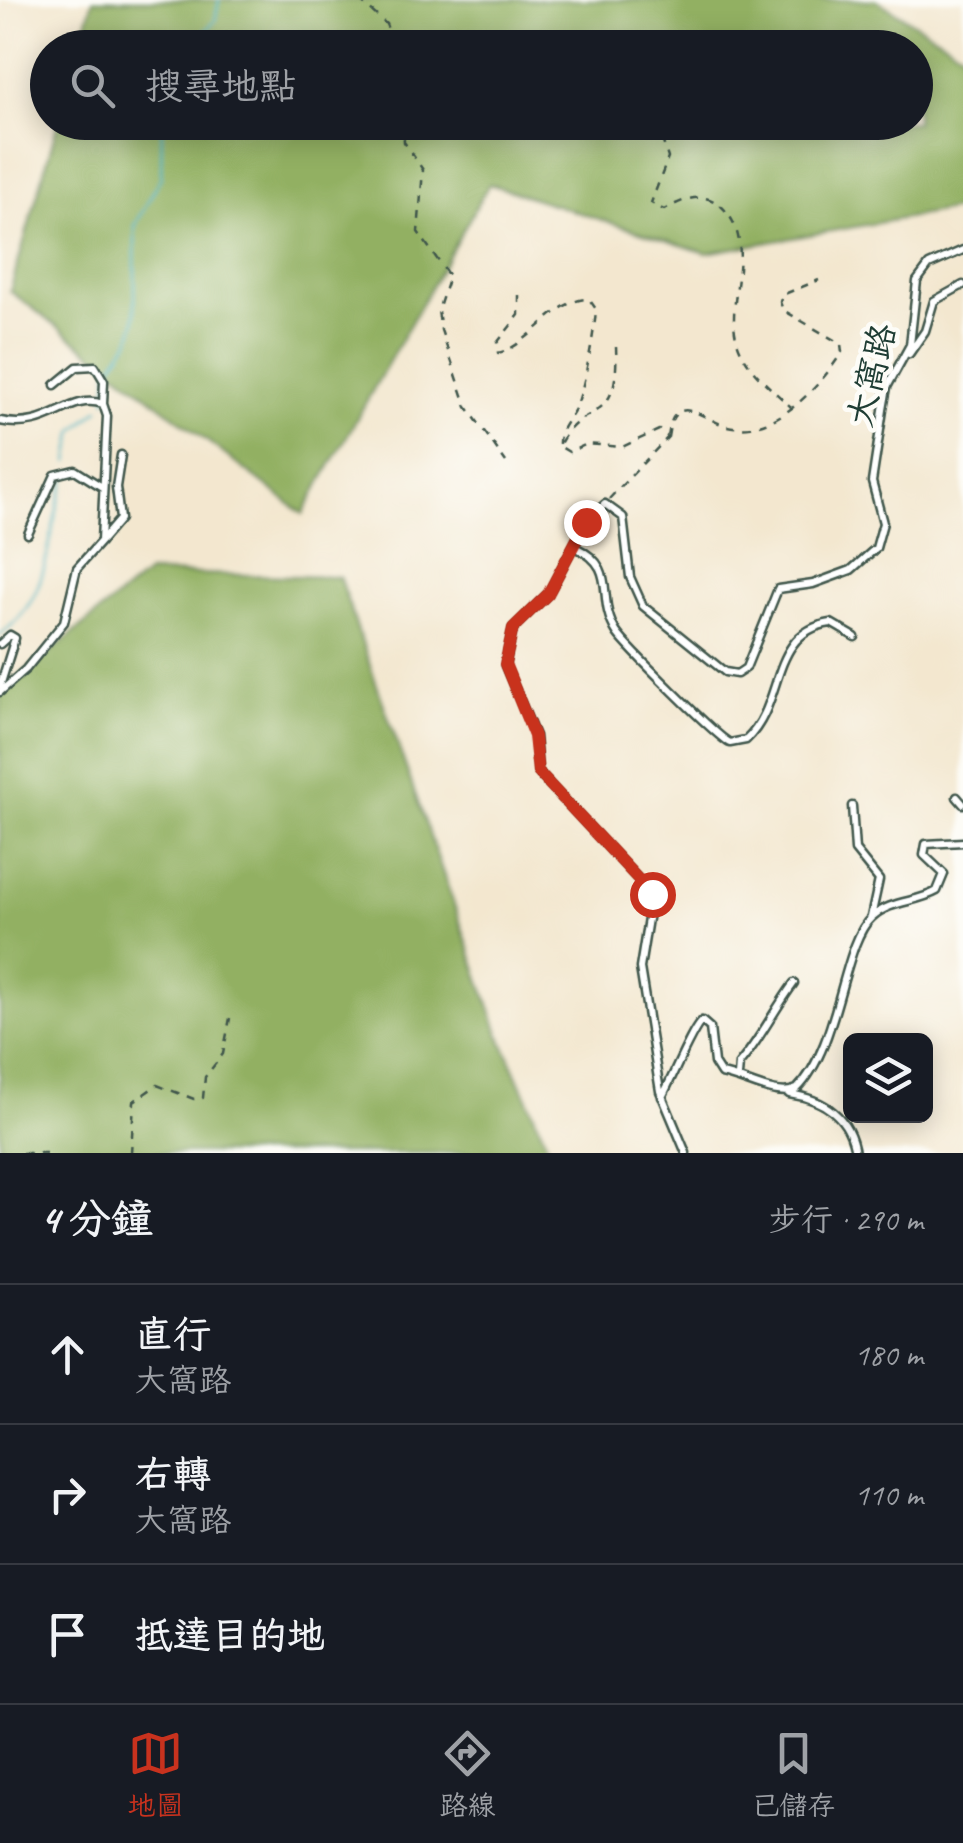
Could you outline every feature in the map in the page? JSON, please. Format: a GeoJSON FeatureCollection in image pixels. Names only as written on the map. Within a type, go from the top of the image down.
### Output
{"type":"FeatureCollection","features":[{"type":"Feature","properties":{"kind":"lane","name":"大窩路"},"geometry":{"type":"LineString","coordinates":[[605,504],[617,508],[623,517],[630,577],[642,606],[714,664],[737,674],[752,656],[778,589],[813,584],[851,570],[876,548],[884,523],[872,482],[883,410],[888,387],[905,359],[917,280],[929,265],[963,250]]}},
{"type":"Feature","properties":{"kind":"lane"},"geometry":{"type":"LineString","coordinates":[[905,359],[920,342],[934,300],[963,285]]}},
{"type":"Feature","properties":{"kind":"lane"},"geometry":{"type":"LineString","coordinates":[[55,386],[76,366],[96,366],[104,381],[101,402],[107,416],[102,488],[105,522],[101,541]]}},
{"type":"Feature","properties":{"kind":"lane"},"geometry":{"type":"LineString","coordinates":[[0,421],[32,425],[86,400],[101,402]]}},
{"type":"Feature","properties":{"kind":"lane"},"geometry":{"type":"LineString","coordinates":[[0,689],[26,669],[64,622],[77,568],[120,519],[116,498],[121,454]]}},
{"type":"Feature","properties":{"kind":"lane"},"geometry":{"type":"LineString","coordinates":[[28,534],[55,475],[76,470],[102,488]]}},
{"type":"Feature","properties":{"kind":"lane"},"geometry":{"type":"LineString","coordinates":[[605,504],[586,522],[548,594],[513,628],[505,664],[534,736],[538,772],[652,894],[640,968],[662,1096],[686,1153]]}},
{"type":"Feature","properties":{"kind":"lane"},"geometry":{"type":"LineString","coordinates":[[575,547],[598,560],[603,568],[606,605],[618,635],[722,740],[738,743],[754,732],[770,707],[782,658],[792,642],[808,629],[831,622],[855,638]]}},
{"type":"Feature","properties":{"kind":"lane"},"geometry":{"type":"LineString","coordinates":[[0,644],[10,635],[15,638],[0,689]]}},
{"type":"Feature","properties":{"kind":"lane"},"geometry":{"type":"LineString","coordinates":[[852,806],[856,850],[879,880],[870,918]]}},
{"type":"Feature","properties":{"kind":"lane"},"geometry":{"type":"LineString","coordinates":[[788,1094],[804,1082],[827,1041],[862,928],[888,906],[937,890],[944,874],[924,855],[926,844],[963,842]]}},
{"type":"Feature","properties":{"kind":"lane"},"geometry":{"type":"LineString","coordinates":[[738,1076],[739,1064],[756,1048],[761,1028],[794,983]]}},
{"type":"Feature","properties":{"kind":"lane"},"geometry":{"type":"LineString","coordinates":[[662,1096],[684,1059],[694,1026],[702,1021],[710,1028],[716,1070],[832,1110],[850,1133],[855,1153]]}},
{"type":"Feature","properties":{"kind":"path"},"geometry":{"type":"LineString","coordinates":[[360,0],[388,30]]}},
{"type":"Feature","properties":{"kind":"path"},"geometry":{"type":"LineString","coordinates":[[404,140],[423,170],[418,232],[448,276],[438,311],[441,330],[467,407],[506,462]]}},
{"type":"Feature","properties":{"kind":"path"},"geometry":{"type":"LineString","coordinates":[[662,140],[668,158],[651,203],[664,210],[692,197],[706,198],[729,215],[740,251],[735,336],[750,365],[792,407]]}},
{"type":"Feature","properties":{"kind":"path"},"geometry":{"type":"LineString","coordinates":[[605,504],[668,437],[673,417],[679,411],[687,410],[739,428],[774,419],[817,386],[842,352],[836,338],[783,310],[780,302],[782,295],[819,280]]}},
{"type":"Feature","properties":{"kind":"path"},"geometry":{"type":"LineString","coordinates":[[518,295],[519,315],[497,343],[498,353],[531,336],[566,305],[589,299],[596,309],[584,386],[573,416],[560,433],[559,446]]}},
{"type":"Feature","properties":{"kind":"path"},"geometry":{"type":"LineString","coordinates":[[559,446],[569,431],[608,402],[617,374],[616,347]]}},
{"type":"Feature","properties":{"kind":"path"},"geometry":{"type":"LineString","coordinates":[[559,446],[569,452],[587,444],[622,447],[659,430],[668,437]]}},
{"type":"Feature","properties":{"kind":"path"},"geometry":{"type":"LineString","coordinates":[[132,1153],[134,1101],[158,1085],[194,1099],[203,1098],[204,1077],[221,1058],[230,1018]]}},
{"type":"Feature","properties":{"kind":"path"},"geometry":{"type":"LineString","coordinates":[[22,1153],[48,1153]]}},
{"type":"Feature","properties":{"kind":"green space"},"geometry":{"type":"Polygon","coordinates":[[[93,0],[876,0],[925,30],[84,30],[93,0]]]}},
{"type":"Feature","properties":{"kind":"green space"},"geometry":{"type":"Polygon","coordinates":[[[933,35],[963,53],[963,208],[706,253],[489,184],[303,514],[10,291],[53,140],[933,140],[933,35]]]}},
{"type":"Feature","properties":{"kind":"green space"},"geometry":{"type":"Polygon","coordinates":[[[148,573],[339,577],[499,1033],[551,1153],[0,1153],[0,692],[148,573]]]}},
{"type":"Feature","properties":{"kind":"waterway"},"geometry":{"type":"LineString","coordinates":[[207,30],[215,21],[219,0]]}},
{"type":"Feature","properties":{"kind":"waterway"},"geometry":{"type":"LineString","coordinates":[[106,400],[109,371],[131,338],[135,322],[135,226],[161,177],[162,140]]}},
{"type":"Feature","properties":{"kind":"waterway"},"geometry":{"type":"LineString","coordinates":[[69,462],[74,431],[99,409]]}},
{"type":"Feature","properties":{"kind":"waterway"},"geometry":{"type":"LineString","coordinates":[[0,635],[18,619],[40,582],[67,476]]}},
{"type":"Feature","properties":{"kind":"route"},"geometry":{"type":"LineString","coordinates":[[586,522],[548,594],[513,628],[505,664],[529,720],[535,765],[541,777],[652,894]]}}]}
